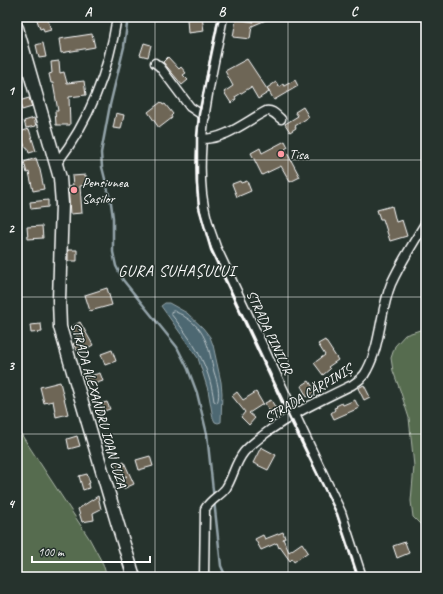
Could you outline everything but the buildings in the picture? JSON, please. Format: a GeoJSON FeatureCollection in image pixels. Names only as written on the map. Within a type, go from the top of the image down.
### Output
{"type":"FeatureCollection","features":[{"type":"Feature","properties":{"kind":"main road","name":"STRADA ALEXANDRU IOAN CUZA"},"geometry":{"type":"LineString","coordinates":[[17,28],[57,163],[60,178],[62,204],[58,300],[60,327],[134,577]]}},
{"type":"Feature","properties":{"kind":"street"},"geometry":{"type":"LineString","coordinates":[[57,163],[76,136],[92,106],[108,62],[117,17]]}},
{"type":"Feature","properties":{"kind":"street","name":"STRADA PINILOR"},"geometry":{"type":"LineString","coordinates":[[224,17],[202,139],[202,196],[211,234],[341,512],[362,577]]}},
{"type":"Feature","properties":{"kind":"street"},"geometry":{"type":"LineString","coordinates":[[155,63],[164,71],[190,107],[205,117]]}},
{"type":"Feature","properties":{"kind":"street"},"geometry":{"type":"LineString","coordinates":[[202,139],[215,138],[227,134],[266,111],[270,110],[281,119]]}},
{"type":"Feature","properties":{"kind":"street","name":"STRADA CĂRPINIȘ"},"geometry":{"type":"LineString","coordinates":[[204,577],[205,509],[209,502],[221,493],[227,486],[234,468],[245,450],[274,427],[294,414],[360,380],[367,371],[372,358],[391,284],[426,222]]}},
{"type":"Feature","properties":{"kind":"green space"},"geometry":{"type":"Polygon","coordinates":[[[420,330],[426,330],[426,530],[413,517],[411,501],[414,466],[409,418],[393,371],[391,358],[395,346],[405,335],[420,330]]]}},
{"type":"Feature","properties":{"kind":"green space"},"geometry":{"type":"Polygon","coordinates":[[[17,428],[89,538],[103,564],[107,577],[17,577],[17,428]]]}},
{"type":"Feature","properties":{"kind":"water"},"geometry":{"type":"Polygon","coordinates":[[[165,303],[169,303],[187,313],[210,337],[221,382],[221,422],[215,422],[213,418],[208,390],[198,358],[161,306],[165,303]]]}},
{"type":"Feature","properties":{"kind":"waterway"},"geometry":{"type":"LineString","coordinates":[[128,17],[124,47],[110,105],[101,153],[102,167],[111,203],[113,218],[113,252],[116,266],[123,280],[177,347],[188,369],[197,393],[207,434],[221,566],[226,577]]}},
{"type":"Feature","properties":{"kind":"railway"},"geometry":{"type":"LineString","coordinates":[[219,17],[199,114],[197,136],[197,184],[199,208],[211,250],[289,417],[337,514],[358,577]]}},
{"type":"Feature","properties":{"kind":"place","name":"Tisa"},"geometry":{"type":"Point","coordinates":[281,154]}},
{"type":"Feature","properties":{"kind":"place","name":"Pensiunea Sașilor"},"geometry":{"type":"Point","coordinates":[74,190]}},
{"type":"Feature","properties":{"kind":"district","name":"GURA SUHAȘULUI"},"geometry":{"type":"Point","coordinates":[177,270]}}]}
